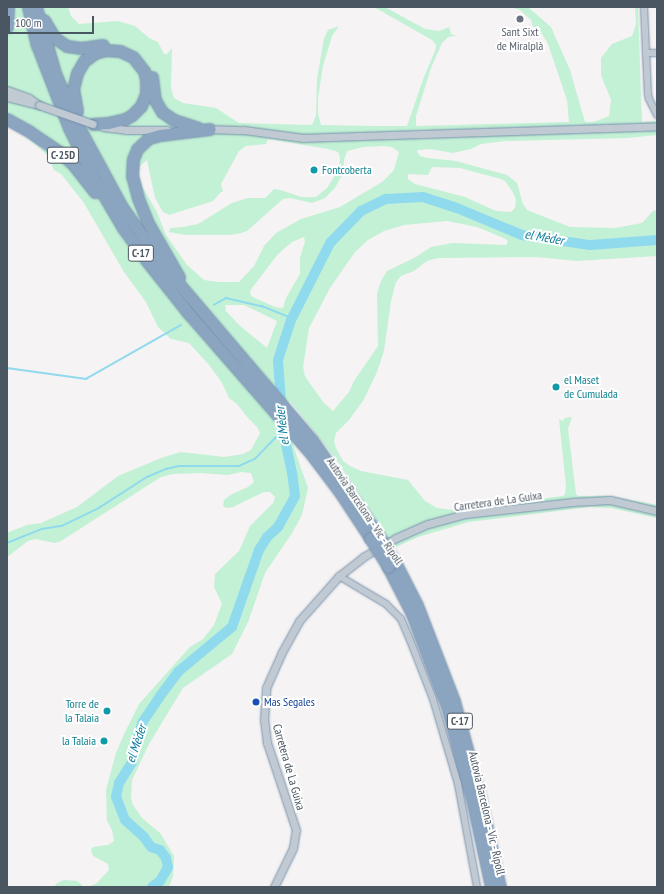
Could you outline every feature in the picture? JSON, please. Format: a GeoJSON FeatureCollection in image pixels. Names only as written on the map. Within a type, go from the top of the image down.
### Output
{"type":"FeatureCollection","features":[{"type":"Feature","properties":{"kind":"highway"},"geometry":{"type":"LineString","coordinates":[[7,27],[8,7]]}},
{"type":"Feature","properties":{"kind":"highway","name":"Autovia Barcelona - Vic - Ripoll"},"geometry":{"type":"LineString","coordinates":[[28,7],[37,45],[52,85],[82,154],[108,203],[146,260],[189,314],[311,454],[373,535]]}},
{"type":"Feature","properties":{"kind":"highway"},"geometry":{"type":"LineString","coordinates":[[38,7],[47,27],[55,38],[63,44],[82,48],[117,44],[128,47],[137,53],[145,62],[150,71],[155,100],[162,112],[174,120],[198,128]]}},
{"type":"Feature","properties":{"kind":"highway","name":"Autovia Barcelona - Vic - Ripoll"},"geometry":{"type":"LineString","coordinates":[[38,7],[55,73],[80,128],[122,207],[163,265],[312,440],[350,492],[373,535],[417,605],[454,701],[480,797],[500,887]]}},
{"type":"Feature","properties":{"kind":"highway"},"geometry":{"type":"LineString","coordinates":[[80,128],[81,124],[73,89],[78,69],[88,58],[98,52],[110,50],[127,53],[144,71],[147,87],[144,100],[137,111],[125,119],[108,124],[93,124]]}},
{"type":"Feature","properties":{"kind":"highway","name":"C-25D"},"geometry":{"type":"LineString","coordinates":[[7,119],[30,132],[58,151],[72,164],[103,202],[108,203]]}},
{"type":"Feature","properties":{"kind":"highway"},"geometry":{"type":"LineString","coordinates":[[185,290],[176,270],[148,223],[138,198],[132,176],[133,159],[137,149],[149,138],[160,135],[210,129]]}},
{"type":"Feature","properties":{"kind":"highway","name":"Autovia Barcelona - Vic - Ripoll"},"geometry":{"type":"LineString","coordinates":[[391,565],[412,614],[447,706],[472,799],[491,887]]}},
{"type":"Feature","properties":{"kind":"street"},"geometry":{"type":"LineString","coordinates":[[644,7],[649,99],[657,115]]}},
{"type":"Feature","properties":{"kind":"street"},"geometry":{"type":"LineString","coordinates":[[646,54],[657,53]]}},
{"type":"Feature","properties":{"kind":"street"},"geometry":{"type":"LineString","coordinates":[[7,90],[29,98],[36,104]]}},
{"type":"Feature","properties":{"kind":"street"},"geometry":{"type":"LineString","coordinates":[[7,93],[93,124],[126,130],[198,128],[244,130],[303,138],[657,126]]}},
{"type":"Feature","properties":{"kind":"street"},"geometry":{"type":"LineString","coordinates":[[7,97],[36,104]]}},
{"type":"Feature","properties":{"kind":"street","name":"Carretera de La Guixa"},"geometry":{"type":"LineString","coordinates":[[274,887],[293,848],[296,830],[266,736],[264,720],[266,688],[282,652],[299,621],[339,576],[363,556],[396,538],[428,524],[464,514],[604,500],[610,500],[657,512]]}},
{"type":"Feature","properties":{"kind":"street"},"geometry":{"type":"LineString","coordinates":[[339,576],[386,604],[400,619],[410,640],[433,699],[458,784],[477,887]]}},
{"type":"Feature","properties":{"kind":"green space"},"geometry":{"type":"Polygon","coordinates":[[[7,7],[68,7],[71,16],[79,24],[118,21],[135,26],[149,38],[158,42],[164,54],[167,54],[172,48],[171,88],[174,98],[183,103],[216,108],[239,123],[312,125],[316,115],[317,79],[324,38],[328,30],[339,26],[332,36],[323,66],[318,98],[318,113],[321,125],[407,126],[436,45],[432,40],[374,7],[385,7],[425,29],[439,31],[449,27],[451,34],[456,36],[448,37],[442,43],[431,68],[416,116],[416,126],[569,122],[567,100],[548,44],[541,32],[533,27],[531,20],[520,10],[510,7],[529,8],[551,27],[570,70],[585,122],[594,122],[609,116],[611,100],[601,75],[601,58],[612,44],[632,36],[636,24],[635,7],[638,7],[642,122],[657,121],[657,135],[628,138],[505,141],[481,144],[471,149],[453,153],[430,149],[418,150],[417,152],[420,156],[456,161],[507,175],[517,183],[523,204],[527,210],[570,227],[615,228],[642,223],[653,211],[657,210],[657,256],[577,261],[536,257],[438,258],[427,261],[414,271],[401,276],[396,282],[391,301],[384,351],[377,372],[363,401],[349,420],[336,433],[334,441],[343,461],[350,466],[361,471],[408,480],[425,501],[437,508],[453,510],[563,496],[565,494],[566,486],[559,419],[563,421],[565,418],[572,417],[568,429],[576,494],[578,496],[610,496],[657,505],[657,518],[611,508],[589,507],[469,522],[418,537],[394,548],[339,463],[289,400],[293,445],[308,488],[302,515],[292,533],[265,573],[248,622],[232,654],[183,688],[149,744],[132,780],[131,798],[133,805],[142,818],[160,833],[174,856],[173,876],[169,887],[54,887],[57,883],[64,880],[77,881],[83,886],[90,886],[97,883],[109,870],[108,864],[93,856],[91,850],[93,847],[108,845],[114,841],[112,830],[107,821],[106,790],[116,753],[125,732],[139,704],[190,647],[203,639],[214,625],[222,604],[214,587],[215,574],[239,551],[250,526],[273,503],[275,497],[270,492],[264,492],[233,507],[226,508],[223,506],[224,500],[232,494],[248,487],[254,482],[251,473],[241,472],[228,475],[201,473],[173,474],[161,477],[61,541],[55,543],[35,539],[28,541],[7,557],[7,533],[27,525],[41,523],[77,507],[118,476],[161,458],[181,452],[224,457],[243,454],[251,450],[260,433],[257,427],[237,404],[229,398],[222,383],[210,366],[189,343],[171,339],[158,327],[146,302],[124,272],[84,203],[61,174],[54,170],[47,155],[24,134],[7,126],[7,7]],[[268,139],[266,144],[246,146],[239,151],[221,184],[223,191],[213,201],[169,215],[163,212],[155,198],[147,160],[140,166],[139,174],[143,188],[157,212],[166,235],[187,265],[204,280],[239,282],[254,266],[264,246],[276,233],[301,219],[340,207],[382,182],[394,170],[399,152],[392,147],[383,146],[363,147],[347,151],[344,160],[343,173],[335,188],[325,198],[312,203],[290,198],[283,199],[247,231],[229,235],[186,235],[169,232],[170,228],[198,224],[232,203],[248,198],[265,198],[274,189],[301,197],[316,197],[327,188],[339,169],[340,157],[338,152],[268,139]],[[432,167],[428,175],[408,174],[408,179],[415,184],[465,197],[496,211],[511,212],[515,208],[516,199],[505,181],[501,179],[460,168],[432,167]],[[447,221],[404,225],[384,231],[368,240],[355,252],[330,288],[309,328],[303,367],[305,376],[324,403],[333,411],[349,392],[354,381],[378,346],[377,293],[381,281],[387,271],[416,257],[431,247],[453,243],[506,245],[508,242],[506,239],[477,227],[447,221]],[[304,237],[292,242],[278,254],[255,284],[250,291],[251,296],[275,307],[283,308],[286,298],[300,274],[300,258],[305,241],[304,237]],[[225,305],[226,311],[239,325],[267,348],[277,321],[244,305],[225,305]]]}},
{"type":"Feature","properties":{"kind":"waterway","name":"el Mèder"},"geometry":{"type":"LineString","coordinates":[[152,887],[160,881],[168,867],[166,858],[160,850],[151,847],[144,837],[125,820],[116,797],[119,783],[132,762],[142,723],[160,696],[179,671],[232,627],[259,550],[267,537],[278,527],[295,496],[283,430],[278,360],[291,320],[330,243],[361,211],[386,199],[423,197],[457,208],[522,235],[590,245],[657,240]]}},
{"type":"Feature","properties":{"kind":"waterway"},"geometry":{"type":"LineString","coordinates":[[214,305],[226,298],[262,306],[292,318]]}},
{"type":"Feature","properties":{"kind":"waterway"},"geometry":{"type":"LineString","coordinates":[[7,368],[86,379],[181,325]]}},
{"type":"Feature","properties":{"kind":"waterway"},"geometry":{"type":"LineString","coordinates":[[7,543],[42,529],[62,526],[99,508],[147,477],[166,469],[179,466],[239,466],[255,459],[283,430]]}},
{"type":"Feature","properties":{"kind":"place","name":"Sant Sixt de Miralplà"},"geometry":{"type":"Point","coordinates":[520,19]}},
{"type":"Feature","properties":{"kind":"place","name":"Fontcoberta"},"geometry":{"type":"Point","coordinates":[314,170]}},
{"type":"Feature","properties":{"kind":"place","name":"el Maset de Cumulada"},"geometry":{"type":"Point","coordinates":[556,387]}},
{"type":"Feature","properties":{"kind":"place","name":"Mas Segales"},"geometry":{"type":"Point","coordinates":[256,702]}},
{"type":"Feature","properties":{"kind":"place","name":"Torre de la Talaia"},"geometry":{"type":"Point","coordinates":[107,711]}},
{"type":"Feature","properties":{"kind":"place","name":"la Talaia"},"geometry":{"type":"Point","coordinates":[104,741]}}]}
